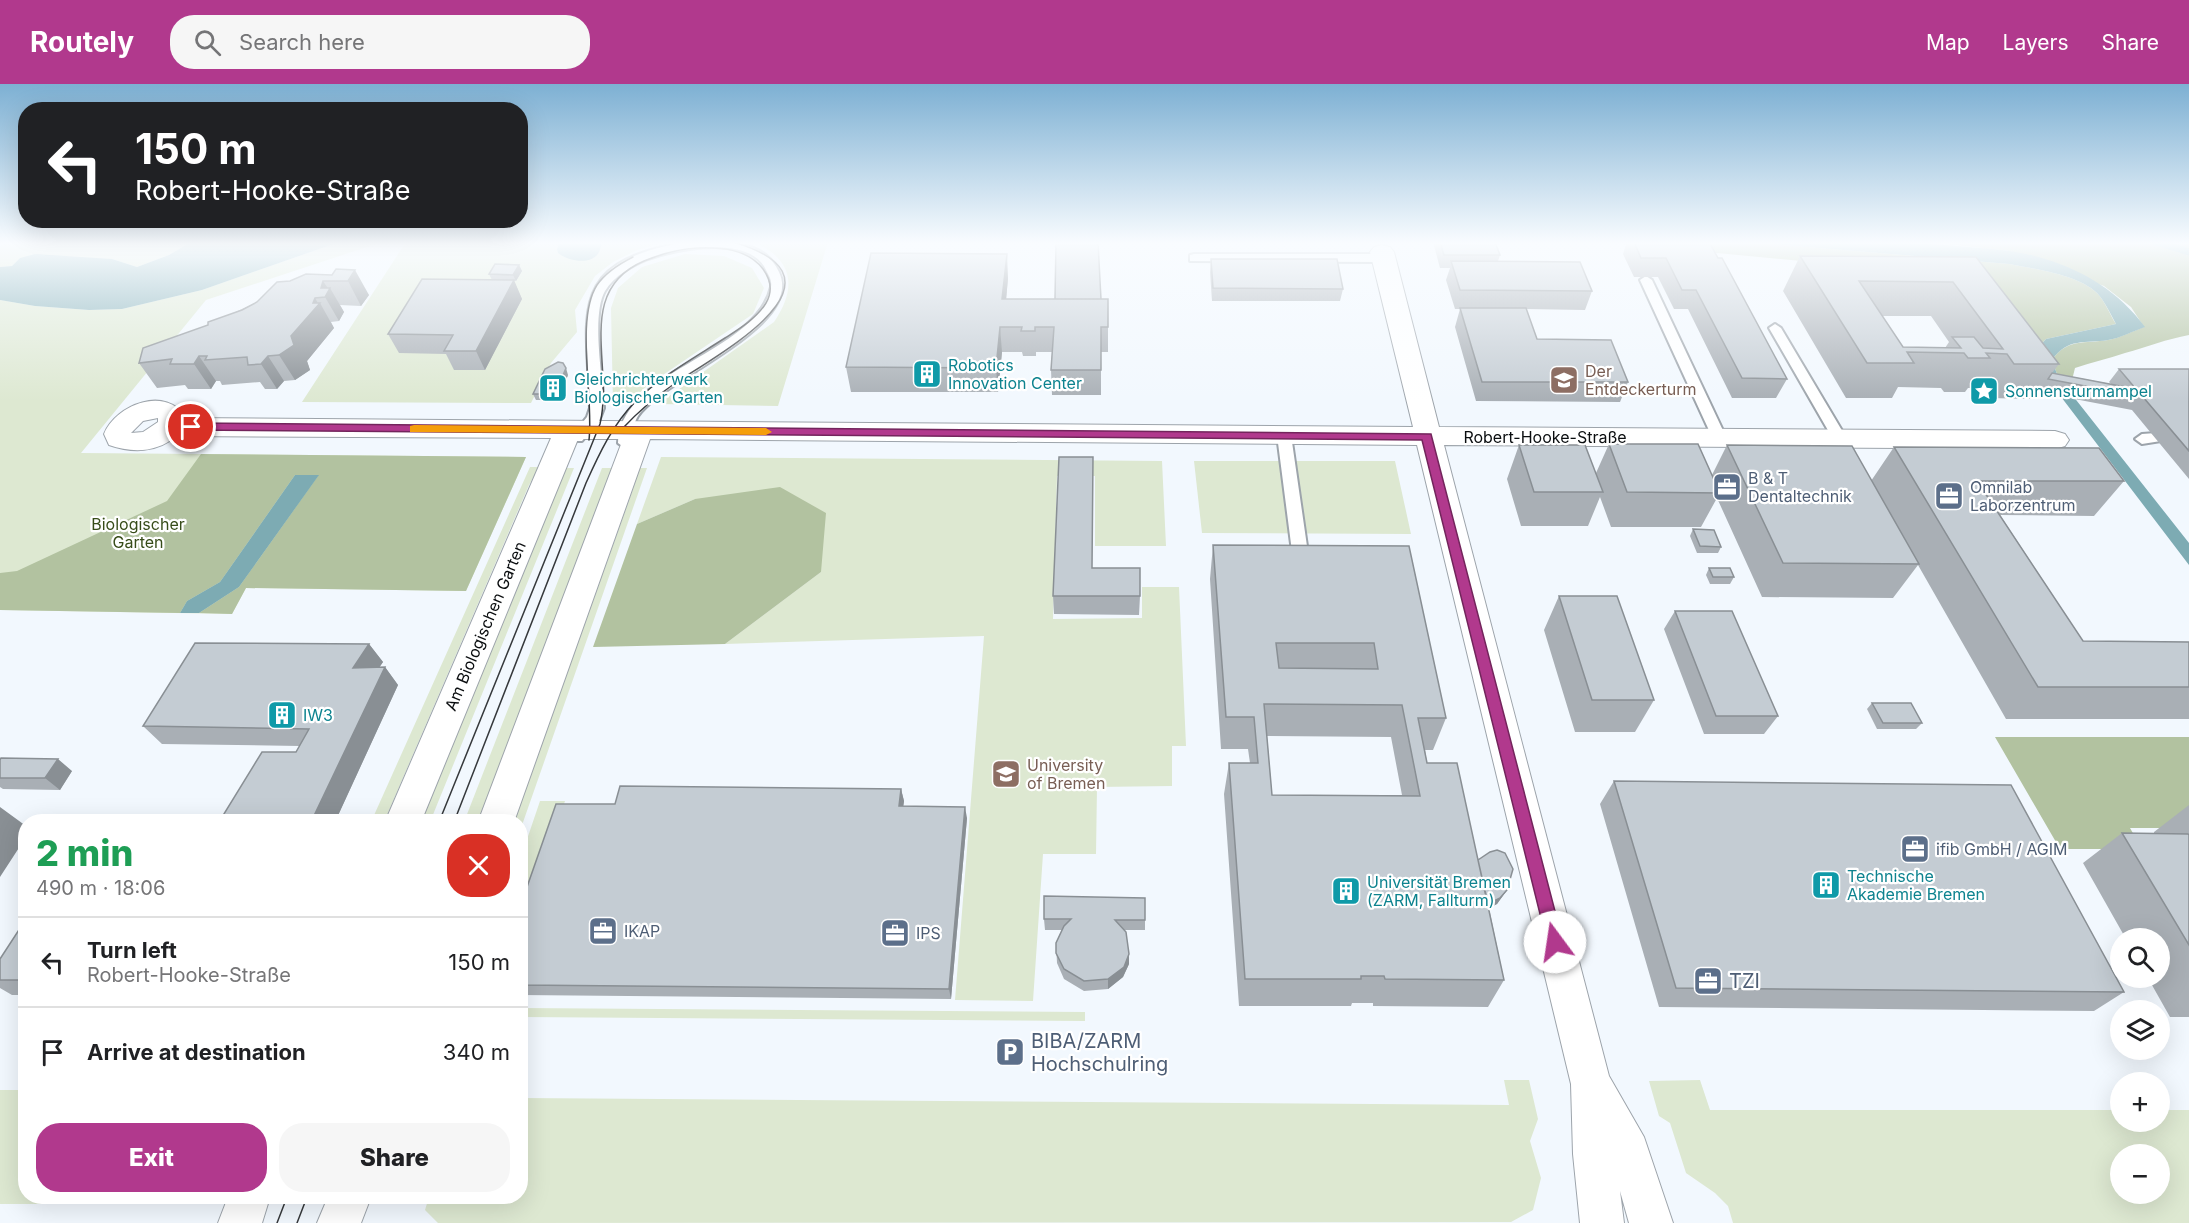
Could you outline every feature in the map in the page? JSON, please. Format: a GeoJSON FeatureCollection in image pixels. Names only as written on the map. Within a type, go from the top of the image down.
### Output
{"type":"FeatureCollection","features":[{"type":"Feature","properties":{"kind":"street"},"geometry":{"type":"LineString","coordinates":[[1392,295],[1592,1084],[1594,1154],[1602,1223]]}},
{"type":"Feature","properties":{"kind":"street","name":"Robert-Hooke-Straße"},"geometry":{"type":"LineString","coordinates":[[170,427],[2055,441]]}},
{"type":"Feature","properties":{"kind":"street","name":"Am Biologischen Garten"},"geometry":{"type":"LineString","coordinates":[[406,814],[552,472],[576,430]]}},
{"type":"Feature","properties":{"kind":"street"},"geometry":{"type":"LineString","coordinates":[[499,814],[625,467],[632,431]]}},
{"type":"Feature","properties":{"kind":"street"},"geometry":{"type":"LineString","coordinates":[[1592,1084],[1629,1152],[1651,1223]]}},
{"type":"Feature","properties":{"kind":"street"},"geometry":{"type":"LineString","coordinates":[[240,1223],[247,1204]]}},
{"type":"Feature","properties":{"kind":"street"},"geometry":{"type":"LineString","coordinates":[[339,1223],[347,1204]]}},
{"type":"Feature","properties":{"kind":"lane"},"geometry":{"type":"LineString","coordinates":[[576,430],[594,418],[597,408],[593,316],[597,295]]}},
{"type":"Feature","properties":{"kind":"lane"},"geometry":{"type":"LineString","coordinates":[[632,431],[633,412],[649,397],[750,328],[765,314],[776,295]]}},
{"type":"Feature","properties":{"kind":"lane"},"geometry":{"type":"LineString","coordinates":[[1653,295],[1720,439]]}},
{"type":"Feature","properties":{"kind":"lane"},"geometry":{"type":"LineString","coordinates":[[1775,328],[1840,439]]}},
{"type":"Feature","properties":{"kind":"lane"},"geometry":{"type":"LineString","coordinates":[[1284,435],[1302,568]]}},
{"type":"Feature","properties":{"kind":"green space","name":"Biologischer Garten"},"geometry":{"type":"Polygon","coordinates":[[[180,295],[221,295],[206,300],[81,453],[526,457],[466,591],[246,588],[232,614],[0,610],[0,300],[35,306],[89,310],[122,309],[180,295]]]}},
{"type":"Feature","properties":{"kind":"green space"},"geometry":{"type":"Polygon","coordinates":[[[371,295],[584,295],[575,310],[577,332],[551,363],[531,403],[302,402],[371,295]]]}},
{"type":"Feature","properties":{"kind":"green space"},"geometry":{"type":"Polygon","coordinates":[[[615,295],[761,295],[753,314],[648,385],[628,404],[613,404],[611,308],[615,295]]]}},
{"type":"Feature","properties":{"kind":"green space"},"geometry":{"type":"Polygon","coordinates":[[[786,295],[812,295],[778,406],[658,404],[774,322],[786,295]]]}},
{"type":"Feature","properties":{"kind":"green space"},"geometry":{"type":"Polygon","coordinates":[[[1974,295],[2099,295],[2116,324],[2046,339],[2038,348],[1974,295]]]}},
{"type":"Feature","properties":{"kind":"green space"},"geometry":{"type":"Polygon","coordinates":[[[2116,295],[2189,295],[2189,335],[2075,368],[2072,380],[2058,377],[2052,360],[2064,348],[2077,343],[2113,339],[2144,327],[2131,307],[2116,295]]]}},
{"type":"Feature","properties":{"kind":"green space"},"geometry":{"type":"Polygon","coordinates":[[[201,454],[526,457],[466,591],[246,588],[232,614],[199,613],[239,587],[318,476],[295,475],[220,582],[187,601],[180,613],[0,610],[0,573],[17,571],[167,501],[201,454]]]}},
{"type":"Feature","properties":{"kind":"green space"},"geometry":{"type":"Polygon","coordinates":[[[661,457],[1162,461],[1166,546],[1095,546],[1095,476],[1057,476],[1053,619],[1142,618],[1142,587],[1179,587],[1186,746],[1172,746],[1172,786],[1097,787],[1096,854],[1043,854],[1033,1001],[955,1000],[984,636],[725,644],[821,572],[695,499],[637,524],[661,457]]]}},
{"type":"Feature","properties":{"kind":"green space"},"geometry":{"type":"Polygon","coordinates":[[[1194,461],[1395,461],[1411,534],[1202,533],[1194,461]]]}},
{"type":"Feature","properties":{"kind":"green space"},"geometry":{"type":"Polygon","coordinates":[[[530,467],[544,467],[539,478],[533,478],[529,485],[387,814],[375,814],[530,467]]]}},
{"type":"Feature","properties":{"kind":"green space"},"geometry":{"type":"Polygon","coordinates":[[[562,468],[574,468],[433,814],[416,814],[562,468]]]}},
{"type":"Feature","properties":{"kind":"green space"},"geometry":{"type":"Polygon","coordinates":[[[602,468],[614,468],[484,814],[467,814],[602,468]]]}},
{"type":"Feature","properties":{"kind":"green space"},"geometry":{"type":"Polygon","coordinates":[[[632,468],[647,468],[526,814],[517,814],[633,489],[635,481],[627,481],[632,468]]]}},
{"type":"Feature","properties":{"kind":"green space"},"geometry":{"type":"Polygon","coordinates":[[[780,487],[826,513],[821,572],[725,644],[593,647],[637,524],[695,499],[780,487]]]}},
{"type":"Feature","properties":{"kind":"green space"},"geometry":{"type":"Polygon","coordinates":[[[1995,737],[2189,737],[2189,828],[2130,828],[2142,849],[2060,849],[1995,737]]]}},
{"type":"Feature","properties":{"kind":"green space"},"geometry":{"type":"Polygon","coordinates":[[[540,801],[565,801],[528,914],[528,836],[540,801]]]}},
{"type":"Feature","properties":{"kind":"green space"},"geometry":{"type":"Polygon","coordinates":[[[528,1008],[1085,1012],[1085,1021],[528,1017],[528,1008]]]}},
{"type":"Feature","properties":{"kind":"green space"},"geometry":{"type":"Polygon","coordinates":[[[1504,1080],[1529,1080],[1538,1119],[1530,1141],[1541,1178],[1533,1210],[1511,1222],[438,1223],[425,1210],[427,1204],[528,1204],[528,1098],[1509,1105],[1504,1080]]]}},
{"type":"Feature","properties":{"kind":"green space"},"geometry":{"type":"Polygon","coordinates":[[[1700,1080],[1710,1110],[2110,1110],[2110,1132],[2170,1132],[2170,1110],[2189,1110],[2189,1223],[1733,1223],[1728,1206],[1715,1193],[1686,1173],[1670,1123],[1659,1116],[1649,1081],[1700,1080]]]}},
{"type":"Feature","properties":{"kind":"green space"},"geometry":{"type":"Polygon","coordinates":[[[0,1090],[18,1090],[18,1204],[0,1204],[0,1090]]]}},
{"type":"Feature","properties":{"kind":"water"},"geometry":{"type":"Polygon","coordinates":[[[0,295],[180,295],[122,309],[89,310],[35,306],[0,300],[0,295]]]}},
{"type":"Feature","properties":{"kind":"water"},"geometry":{"type":"Polygon","coordinates":[[[2114,295],[2145,327],[2113,339],[2071,345],[2064,348],[2052,360],[2058,377],[2189,543],[2189,565],[2049,381],[2038,348],[2046,339],[2116,324],[2100,296],[2114,295]]]}},
{"type":"Feature","properties":{"kind":"water"},"geometry":{"type":"Polygon","coordinates":[[[295,475],[319,475],[239,587],[199,613],[180,613],[187,601],[220,582],[295,475]]]}},
{"type":"Feature","properties":{"kind":"building"},"geometry":{"type":"Polygon","coordinates":[[[264,295],[326,295],[315,298],[313,303],[320,303],[291,336],[294,345],[279,355],[268,356],[261,364],[248,365],[247,357],[205,360],[207,356],[199,356],[194,364],[170,364],[172,359],[139,363],[143,348],[208,325],[208,322],[257,302],[264,295]]]}},
{"type":"Feature","properties":{"kind":"building"},"geometry":{"type":"Polygon","coordinates":[[[412,295],[506,295],[476,351],[444,351],[453,335],[388,334],[412,295]]]}},
{"type":"Feature","properties":{"kind":"building"},"geometry":{"type":"Polygon","coordinates":[[[862,295],[1002,295],[1002,299],[1108,299],[1108,327],[1101,327],[1101,370],[1051,370],[1054,327],[1035,327],[1035,331],[1021,331],[1022,327],[1000,327],[996,368],[846,367],[862,295]]]}},
{"type":"Feature","properties":{"kind":"building"},"geometry":{"type":"Polygon","coordinates":[[[1055,295],[1101,295],[1101,299],[1055,299],[1055,295]]]}},
{"type":"Feature","properties":{"kind":"building"},"geometry":{"type":"Polygon","coordinates":[[[1699,295],[1742,295],[1787,379],[1742,378],[1699,295]]]}},
{"type":"Feature","properties":{"kind":"building"},"geometry":{"type":"Polygon","coordinates":[[[1825,295],[1868,295],[1903,347],[1961,348],[1952,337],[1974,337],[1983,348],[2003,349],[1963,295],[2006,295],[2059,364],[2014,364],[2007,354],[1986,353],[1990,358],[1968,358],[1964,353],[1907,352],[1914,363],[1867,363],[1825,295]]]}},
{"type":"Feature","properties":{"kind":"building"},"geometry":{"type":"Polygon","coordinates":[[[1460,308],[1526,308],[1537,339],[1611,340],[1628,382],[1482,382],[1460,308]]]}},
{"type":"Feature","properties":{"kind":"building"},"geometry":{"type":"Polygon","coordinates":[[[558,362],[563,363],[566,368],[555,394],[533,394],[545,369],[558,362]]]}},
{"type":"Feature","properties":{"kind":"building"},"geometry":{"type":"Polygon","coordinates":[[[2119,369],[2189,369],[2189,451],[2143,397],[2048,379],[2052,373],[2136,389],[2119,369]]]}},
{"type":"Feature","properties":{"kind":"building"},"geometry":{"type":"Polygon","coordinates":[[[1609,444],[1698,444],[1720,493],[1627,492],[1609,444]]]}},
{"type":"Feature","properties":{"kind":"building"},"geometry":{"type":"Polygon","coordinates":[[[1519,445],[1585,445],[1603,492],[1534,492],[1519,445]]]}},
{"type":"Feature","properties":{"kind":"building"},"geometry":{"type":"Polygon","coordinates":[[[1727,445],[1852,446],[1919,564],[1783,563],[1727,445]]]}},
{"type":"Feature","properties":{"kind":"building"},"geometry":{"type":"Polygon","coordinates":[[[1894,447],[2099,448],[2124,481],[1977,481],[2083,641],[2189,642],[2189,687],[2038,687],[1894,447]]]}},
{"type":"Feature","properties":{"kind":"building"},"geometry":{"type":"Polygon","coordinates":[[[1059,457],[1093,457],[1092,568],[1140,568],[1140,596],[1053,596],[1059,457]]]}},
{"type":"Feature","properties":{"kind":"building"},"geometry":{"type":"Polygon","coordinates":[[[1693,529],[1714,530],[1721,547],[1700,546],[1693,529]]]}},
{"type":"Feature","properties":{"kind":"building"},"geometry":{"type":"Polygon","coordinates":[[[1213,545],[1409,546],[1446,718],[1418,718],[1427,763],[1457,763],[1504,980],[1385,979],[1384,976],[1361,976],[1361,979],[1245,979],[1229,763],[1258,763],[1254,717],[1226,717],[1213,545]],[[1276,643],[1279,668],[1378,669],[1374,643],[1276,643]],[[1264,704],[1272,795],[1420,796],[1402,705],[1264,704]]]}},
{"type":"Feature","properties":{"kind":"building"},"geometry":{"type":"Polygon","coordinates":[[[1709,568],[1730,568],[1734,577],[1713,577],[1709,568]]]}},
{"type":"Feature","properties":{"kind":"building"},"geometry":{"type":"Polygon","coordinates":[[[1559,596],[1617,596],[1654,700],[1592,700],[1559,596]]]}},
{"type":"Feature","properties":{"kind":"building"},"geometry":{"type":"Polygon","coordinates":[[[1675,611],[1732,611],[1778,716],[1716,716],[1675,611]]]}},
{"type":"Feature","properties":{"kind":"building","name":"IW3"},"geometry":{"type":"Polygon","coordinates":[[[195,643],[369,644],[353,668],[385,667],[315,814],[224,814],[262,752],[296,752],[309,729],[143,726],[195,643]]]}},
{"type":"Feature","properties":{"kind":"building"},"geometry":{"type":"Polygon","coordinates":[[[1872,703],[1911,703],[1922,723],[1883,723],[1872,703]]]}},
{"type":"Feature","properties":{"kind":"building"},"geometry":{"type":"Polygon","coordinates":[[[1,758],[58,759],[45,778],[0,778],[1,758]]]}},
{"type":"Feature","properties":{"kind":"building","name":"Technische Akademie Bremen"},"geometry":{"type":"Polygon","coordinates":[[[1614,781],[2011,785],[2110,966],[2110,988],[2122,988],[2124,992],[1676,988],[1614,781]]]}},
{"type":"Feature","properties":{"kind":"building"},"geometry":{"type":"Polygon","coordinates":[[[620,786],[901,789],[899,806],[965,807],[949,989],[528,985],[528,884],[556,804],[615,804],[620,786]]]}},
{"type":"Feature","properties":{"kind":"building"},"geometry":{"type":"Polygon","coordinates":[[[2122,833],[2189,835],[2189,945],[2122,833]]]}},
{"type":"Feature","properties":{"kind":"building"},"geometry":{"type":"Polygon","coordinates":[[[1497,850],[1505,853],[1513,869],[1507,890],[1500,898],[1488,904],[1478,860],[1497,850]]]}},
{"type":"Feature","properties":{"kind":"building"},"geometry":{"type":"Polygon","coordinates":[[[1044,896],[1145,898],[1145,920],[1115,920],[1126,932],[1129,954],[1124,967],[1108,979],[1084,981],[1064,969],[1056,953],[1056,943],[1064,926],[1071,919],[1044,919],[1044,896]]]}},
{"type":"Feature","properties":{"kind":"building"},"geometry":{"type":"Polygon","coordinates":[[[18,931],[18,980],[0,980],[0,959],[18,931]]]}},
{"type":"Feature","properties":{"kind":"tram line"},"geometry":{"type":"LineString","coordinates":[[589,440],[586,338],[587,318],[593,295]]}},
{"type":"Feature","properties":{"kind":"tram line"},"geometry":{"type":"LineString","coordinates":[[442,814],[600,424],[603,401],[601,332],[603,310],[608,295]]}},
{"type":"Feature","properties":{"kind":"tram line"},"geometry":{"type":"LineString","coordinates":[[457,814],[586,483],[613,430],[627,411],[645,393],[678,368],[742,327],[762,308],[769,295]]}},
{"type":"Feature","properties":{"kind":"tram line"},"geometry":{"type":"LineString","coordinates":[[622,429],[660,394],[746,336],[768,316],[782,295]]}},
{"type":"Feature","properties":{"kind":"tram line"},"geometry":{"type":"LineString","coordinates":[[277,1223],[284,1204]]}},
{"type":"Feature","properties":{"kind":"tram line"},"geometry":{"type":"LineString","coordinates":[[297,1223],[304,1204]]}},
{"type":"Feature","properties":{"kind":"slow traffic"},"geometry":{"type":"LineString","coordinates":[[414,429],[766,432]]}},
{"type":"Feature","properties":{"kind":"place","name":"Robotics Innovation Center"},"geometry":{"type":"Point","coordinates":[927,374]}},
{"type":"Feature","properties":{"kind":"place","name":"Der Entdeckerturm"},"geometry":{"type":"Point","coordinates":[1564,380]}},
{"type":"Feature","properties":{"kind":"place","name":"Gleichrichterwerk Biologischer Garten"},"geometry":{"type":"Point","coordinates":[553,388]}},
{"type":"Feature","properties":{"kind":"place","name":"Sonnensturmampel"},"geometry":{"type":"Point","coordinates":[1984,391]}},
{"type":"Feature","properties":{"kind":"place","name":"B & T Dentaltechnik"},"geometry":{"type":"Point","coordinates":[1727,487]}},
{"type":"Feature","properties":{"kind":"place","name":"Omnilab Laborzentrum"},"geometry":{"type":"Point","coordinates":[1949,496]}},
{"type":"Feature","properties":{"kind":"place","name":"IW3"},"geometry":{"type":"Point","coordinates":[282,715]}},
{"type":"Feature","properties":{"kind":"place","name":"University of Bremen"},"geometry":{"type":"Point","coordinates":[1006,774]}},
{"type":"Feature","properties":{"kind":"place","name":"ifib GmbH / AGIM"},"geometry":{"type":"Point","coordinates":[1915,849]}},
{"type":"Feature","properties":{"kind":"place","name":"Technische Akademie Bremen"},"geometry":{"type":"Point","coordinates":[1826,885]}},
{"type":"Feature","properties":{"kind":"place","name":"Universität Bremen (ZARM, Fallturm)"},"geometry":{"type":"Point","coordinates":[1346,891]}},
{"type":"Feature","properties":{"kind":"place","name":"IKAP"},"geometry":{"type":"Point","coordinates":[603,931]}},
{"type":"Feature","properties":{"kind":"place","name":"IPS"},"geometry":{"type":"Point","coordinates":[895,933]}},
{"type":"Feature","properties":{"kind":"place","name":"TZI"},"geometry":{"type":"Point","coordinates":[1708,981]}},
{"type":"Feature","properties":{"kind":"place","name":"BIBA/ZARM Hochschulring"},"geometry":{"type":"Point","coordinates":[1010,1052]}},
{"type":"Feature","properties":{"kind":"route"},"geometry":{"type":"LineString","coordinates":[[191,427],[1427,437],[1555,942]]}}]}
